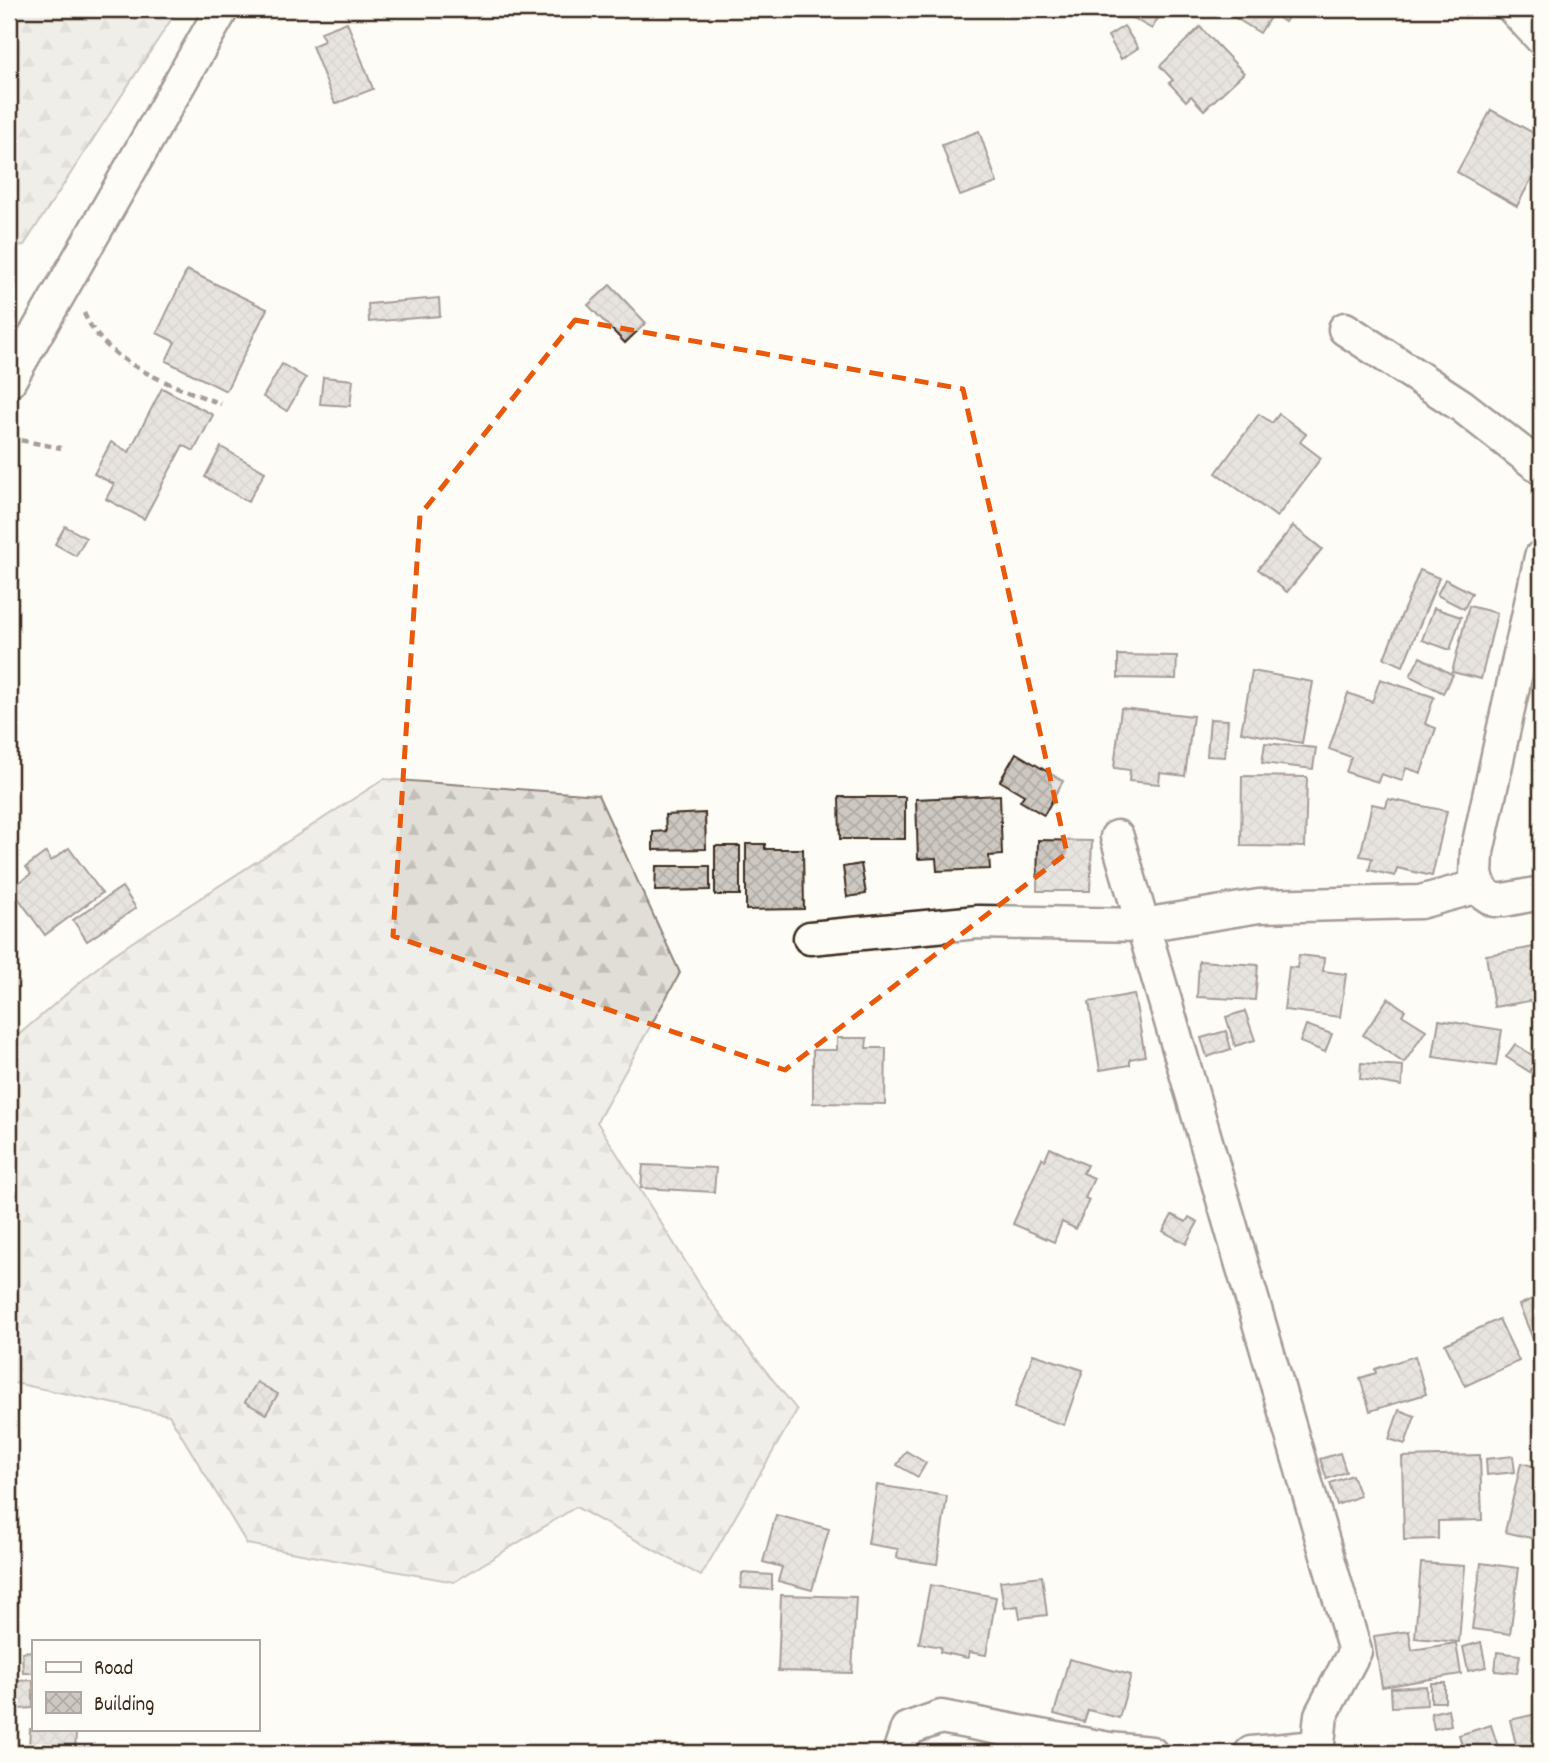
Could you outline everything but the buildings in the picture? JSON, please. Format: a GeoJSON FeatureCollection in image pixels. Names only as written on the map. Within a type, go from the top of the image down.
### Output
{"type":"FeatureCollection","features":[{"type":"Feature","properties":{"kind":"street"},"geometry":{"type":"LineString","coordinates":[[9,381],[222,9]]}},
{"type":"Feature","properties":{"kind":"street"},"geometry":{"type":"LineString","coordinates":[[1514,9],[1541,38]]}},
{"type":"Feature","properties":{"kind":"street"},"geometry":{"type":"LineString","coordinates":[[1345,329],[1462,406],[1541,468]]}},
{"type":"Feature","properties":{"kind":"street"},"geometry":{"type":"LineString","coordinates":[[1541,557],[1478,852],[1479,886],[1482,892],[1494,900],[1541,892]]}},
{"type":"Feature","properties":{"kind":"street"},"geometry":{"type":"LineString","coordinates":[[1117,837],[1354,1651],[1321,1716],[1316,1750],[1251,1753]]}},
{"type":"Feature","properties":{"kind":"street"},"geometry":{"type":"LineString","coordinates":[[810,939],[978,922],[1143,925],[1259,906],[1420,902],[1479,886]]}},
{"type":"Feature","properties":{"kind":"street"},"geometry":{"type":"LineString","coordinates":[[899,1753],[907,1729],[941,1717],[1109,1749],[1150,1753]]}},
{"type":"Feature","properties":{"kind":"path"},"geometry":{"type":"LineString","coordinates":[[55,300],[83,310],[91,329],[140,372],[221,404]]}},
{"type":"Feature","properties":{"kind":"path"},"geometry":{"type":"LineString","coordinates":[[9,438],[61,448]]}},
{"type":"Feature","properties":{"kind":"highlighted area"},"geometry":{"type":"Polygon","coordinates":[[[575,320],[963,389],[1067,853],[785,1070],[393,936],[420,515],[575,320]]]}},
{"type":"Feature","properties":{"kind":"green space"},"geometry":{"type":"Polygon","coordinates":[[[9,9],[178,9],[24,245],[9,247],[9,9]]]}},
{"type":"Feature","properties":{"kind":"green space"},"geometry":{"type":"Polygon","coordinates":[[[384,779],[598,795],[680,973],[597,1122],[711,1302],[797,1410],[701,1576],[576,1507],[454,1582],[247,1544],[169,1415],[9,1382],[9,1043],[111,956],[384,779]]]}}]}
